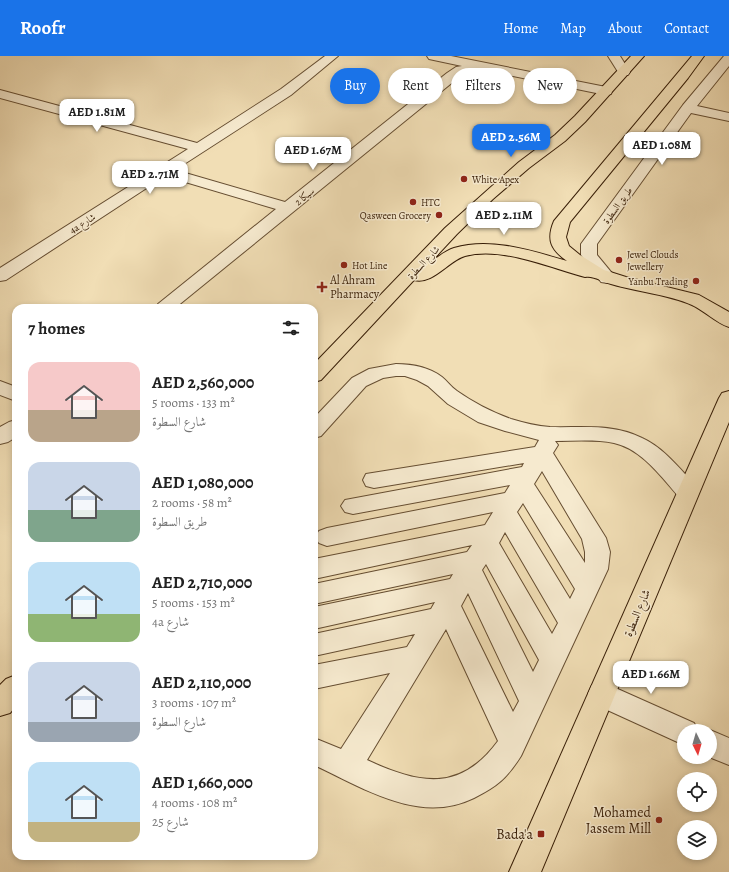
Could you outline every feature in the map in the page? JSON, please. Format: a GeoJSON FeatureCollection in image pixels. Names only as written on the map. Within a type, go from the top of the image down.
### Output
{"type":"FeatureCollection","features":[{"type":"Feature","properties":{"kind":"main road","name":"شارع السطوة"},"geometry":{"type":"LineString","coordinates":[[318,372],[451,231],[524,165],[560,138],[580,119],[638,56]]}},
{"type":"Feature","properties":{"kind":"main road"},"geometry":{"type":"LineString","coordinates":[[608,278],[575,260],[563,250],[557,240],[557,230],[562,221],[698,56]]}},
{"type":"Feature","properties":{"kind":"main road"},"geometry":{"type":"LineString","coordinates":[[406,280],[434,270],[450,257],[459,252],[483,248],[509,252],[694,300],[717,311],[729,321]]}},
{"type":"Feature","properties":{"kind":"main road","name":"شارع السطوة"},"geometry":{"type":"LineString","coordinates":[[525,872],[688,492],[723,426],[729,398]]}},
{"type":"Feature","properties":{"kind":"main road"},"geometry":{"type":"LineString","coordinates":[[0,704],[12,691]]}},
{"type":"Feature","properties":{"kind":"street"},"geometry":{"type":"LineString","coordinates":[[433,56],[476,60],[503,65],[606,91]]}},
{"type":"Feature","properties":{"kind":"street"},"geometry":{"type":"LineString","coordinates":[[614,56],[624,72]]}},
{"type":"Feature","properties":{"kind":"street","name":"4a شارع"},"geometry":{"type":"LineString","coordinates":[[0,276],[286,92],[310,81],[338,58]]}},
{"type":"Feature","properties":{"kind":"street","name":"سيكا 2"},"geometry":{"type":"LineString","coordinates":[[169,304],[451,76],[476,60]]}},
{"type":"Feature","properties":{"kind":"street","name":"طريق السطوة"},"geometry":{"type":"LineString","coordinates":[[608,278],[589,255],[589,244],[688,108],[728,62]]}},
{"type":"Feature","properties":{"kind":"street"},"geometry":{"type":"LineString","coordinates":[[0,94],[200,148]]}},
{"type":"Feature","properties":{"kind":"street"},"geometry":{"type":"LineString","coordinates":[[688,108],[729,117]]}},
{"type":"Feature","properties":{"kind":"street"},"geometry":{"type":"LineString","coordinates":[[162,171],[289,208]]}},
{"type":"Feature","properties":{"kind":"street"},"geometry":{"type":"LineString","coordinates":[[318,427],[359,382],[378,373],[401,370],[419,374],[434,380],[447,393],[473,411],[499,422],[532,431],[495,528],[347,766]]}},
{"type":"Feature","properties":{"kind":"street"},"geometry":{"type":"LineString","coordinates":[[0,387],[12,393]]}},
{"type":"Feature","properties":{"kind":"street"},"geometry":{"type":"LineString","coordinates":[[0,437],[12,429]]}},
{"type":"Feature","properties":{"kind":"street"},"geometry":{"type":"LineString","coordinates":[[318,642],[495,528],[592,432],[607,434],[634,442],[656,458],[688,492]]}},
{"type":"Feature","properties":{"kind":"street"},"geometry":{"type":"LineString","coordinates":[[374,480],[495,528],[588,588]]}},
{"type":"Feature","properties":{"kind":"street"},"geometry":{"type":"LineString","coordinates":[[318,753],[389,785],[412,792],[437,794],[460,789],[482,779],[499,764],[513,742],[588,588],[598,564],[598,551],[594,538],[495,528],[353,506]]}},
{"type":"Feature","properties":{"kind":"street"},"geometry":{"type":"LineString","coordinates":[[327,537],[495,528]]}},
{"type":"Feature","properties":{"kind":"street"},"geometry":{"type":"LineString","coordinates":[[318,568],[495,528]]}},
{"type":"Feature","properties":{"kind":"street"},"geometry":{"type":"LineString","coordinates":[[318,593],[495,528]]}},
{"type":"Feature","properties":{"kind":"street"},"geometry":{"type":"LineString","coordinates":[[318,616],[495,528]]}},
{"type":"Feature","properties":{"kind":"street"},"geometry":{"type":"LineString","coordinates":[[495,528],[571,623]]}},
{"type":"Feature","properties":{"kind":"street"},"geometry":{"type":"LineString","coordinates":[[495,528],[553,660]]}},
{"type":"Feature","properties":{"kind":"street"},"geometry":{"type":"LineString","coordinates":[[495,528],[533,700]]}},
{"type":"Feature","properties":{"kind":"street"},"geometry":{"type":"LineString","coordinates":[[495,528],[513,742]]}},
{"type":"Feature","properties":{"kind":"street"},"geometry":{"type":"LineString","coordinates":[[318,676],[416,656]]}},
{"type":"Feature","properties":{"kind":"street"},"geometry":{"type":"LineString","coordinates":[[602,694],[677,729]]}},
{"type":"Feature","properties":{"kind":"street"},"geometry":{"type":"LineString","coordinates":[[717,746],[729,752]]}},
{"type":"Feature","properties":{"kind":"place","name":"White Apex"},"geometry":{"type":"Point","coordinates":[464,179]}},
{"type":"Feature","properties":{"kind":"place","name":"HTC"},"geometry":{"type":"Point","coordinates":[413,202]}},
{"type":"Feature","properties":{"kind":"place","name":"Qasween Grocery"},"geometry":{"type":"Point","coordinates":[439,215]}},
{"type":"Feature","properties":{"kind":"place","name":"Jewel Clouds Jewellery"},"geometry":{"type":"Point","coordinates":[619,260]}},
{"type":"Feature","properties":{"kind":"place","name":"Hot Line"},"geometry":{"type":"Point","coordinates":[344,265]}},
{"type":"Feature","properties":{"kind":"place","name":"Yanbu Trading"},"geometry":{"type":"Point","coordinates":[696,281]}},
{"type":"Feature","properties":{"kind":"place","name":"Al Ahram Pharmacy"},"geometry":{"type":"Point","coordinates":[322,287]}},
{"type":"Feature","properties":{"kind":"place","name":"Mohamed Jassem Mill"},"geometry":{"type":"Point","coordinates":[659,820]}},
{"type":"Feature","properties":{"kind":"place","name":"Bada'a"},"geometry":{"type":"Point","coordinates":[541,834]}}]}
